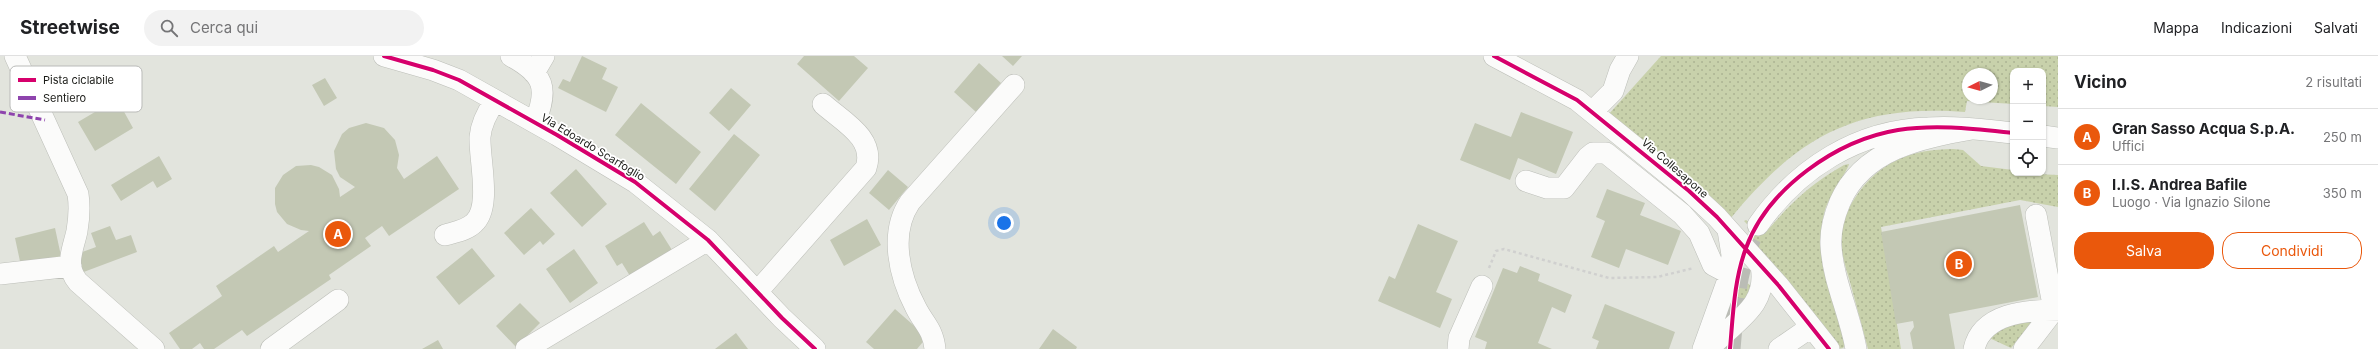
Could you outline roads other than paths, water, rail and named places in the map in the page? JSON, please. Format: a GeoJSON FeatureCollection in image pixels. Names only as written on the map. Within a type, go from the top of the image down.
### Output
{"type":"FeatureCollection","features":[{"type":"Feature","properties":{"kind":"street"},"geometry":{"type":"LineString","coordinates":[[15,56],[20,66]]}},
{"type":"Feature","properties":{"kind":"street","name":"Via Edoardo Scarfoglio"},"geometry":{"type":"LineString","coordinates":[[384,56],[447,75],[535,122],[635,182],[708,240],[757,292],[815,349]]}},
{"type":"Feature","properties":{"kind":"street"},"geometry":{"type":"LineString","coordinates":[[511,56],[539,65],[540,81],[544,96],[535,122]]}},
{"type":"Feature","properties":{"kind":"street","name":"Via Collesapone"},"geometry":{"type":"LineString","coordinates":[[1494,56],[1564,91],[1593,111],[1689,191],[1728,230],[1785,293],[1829,349]]}},
{"type":"Feature","properties":{"kind":"street"},"geometry":{"type":"LineString","coordinates":[[1593,111],[1613,91],[1620,70],[1628,56]]}},
{"type":"Feature","properties":{"kind":"street"},"geometry":{"type":"LineString","coordinates":[[934,349],[930,329],[916,309],[903,272],[897,242],[900,221],[910,202],[1014,85]]}},
{"type":"Feature","properties":{"kind":"street"},"geometry":{"type":"LineString","coordinates":[[445,235],[472,225],[480,214],[483,187],[480,133],[485,118],[495,100]]}},
{"type":"Feature","properties":{"kind":"street"},"geometry":{"type":"LineString","coordinates":[[757,292],[866,168],[869,154],[864,140],[823,104]]}},
{"type":"Feature","properties":{"kind":"street"},"geometry":{"type":"LineString","coordinates":[[41,112],[78,194],[79,214],[70,252],[71,266],[78,282],[154,349]]}},
{"type":"Feature","properties":{"kind":"street"},"geometry":{"type":"LineString","coordinates":[[1758,225],[1777,200],[1802,175],[1852,145],[1875,136],[1898,130],[1929,128],[1972,129],[2010,133]]}},
{"type":"Feature","properties":{"kind":"street"},"geometry":{"type":"LineString","coordinates":[[1856,349],[1835,271],[1831,246],[1834,216],[1845,192],[1861,171],[1889,152],[1918,141],[1972,129]]}},
{"type":"Feature","properties":{"kind":"street"},"geometry":{"type":"LineString","coordinates":[[2046,136],[2058,138]]}},
{"type":"Feature","properties":{"kind":"street"},"geometry":{"type":"LineString","coordinates":[[1526,180],[1547,188],[1564,188],[1588,157],[1593,153],[1606,153],[1682,214],[1699,233],[1710,261],[1717,269],[1730,274],[1746,266],[1761,266],[1763,283],[1758,297],[1747,314],[1709,349]]}},
{"type":"Feature","properties":{"kind":"street"},"geometry":{"type":"LineString","coordinates":[[2036,215],[2056,310]]}},
{"type":"Feature","properties":{"kind":"street"},"geometry":{"type":"LineString","coordinates":[[1703,349],[1730,274],[1732,255],[1728,230]]}},
{"type":"Feature","properties":{"kind":"street"},"geometry":{"type":"LineString","coordinates":[[526,349],[708,240]]}},
{"type":"Feature","properties":{"kind":"street"},"geometry":{"type":"LineString","coordinates":[[0,274],[71,266]]}},
{"type":"Feature","properties":{"kind":"street"},"geometry":{"type":"LineString","coordinates":[[1458,349],[1459,338],[1482,286]]}},
{"type":"Feature","properties":{"kind":"street"},"geometry":{"type":"LineString","coordinates":[[1758,297],[1774,290],[1785,293]]}},
{"type":"Feature","properties":{"kind":"street"},"geometry":{"type":"LineString","coordinates":[[271,349],[338,300]]}},
{"type":"Feature","properties":{"kind":"street"},"geometry":{"type":"LineString","coordinates":[[1974,349],[1977,337],[1993,322],[2022,313],[2056,310]]}},
{"type":"Feature","properties":{"kind":"street"},"geometry":{"type":"LineString","coordinates":[[2024,349],[2056,310]]}},
{"type":"Feature","properties":{"kind":"street"},"geometry":{"type":"LineString","coordinates":[[1779,349],[1811,327]]}},
{"type":"Feature","properties":{"kind":"tunnel"},"geometry":{"type":"LineString","coordinates":[[1730,349],[1740,269],[1750,239],[1758,225]]}},
{"type":"Feature","properties":{"kind":"place","name":"Gran Sasso Acqua S.p.A."},"geometry":{"type":"Point","coordinates":[338,234]}},
{"type":"Feature","properties":{"kind":"place","name":"I.I.S. Andrea Bafile"},"geometry":{"type":"Point","coordinates":[1959,264]}}]}
